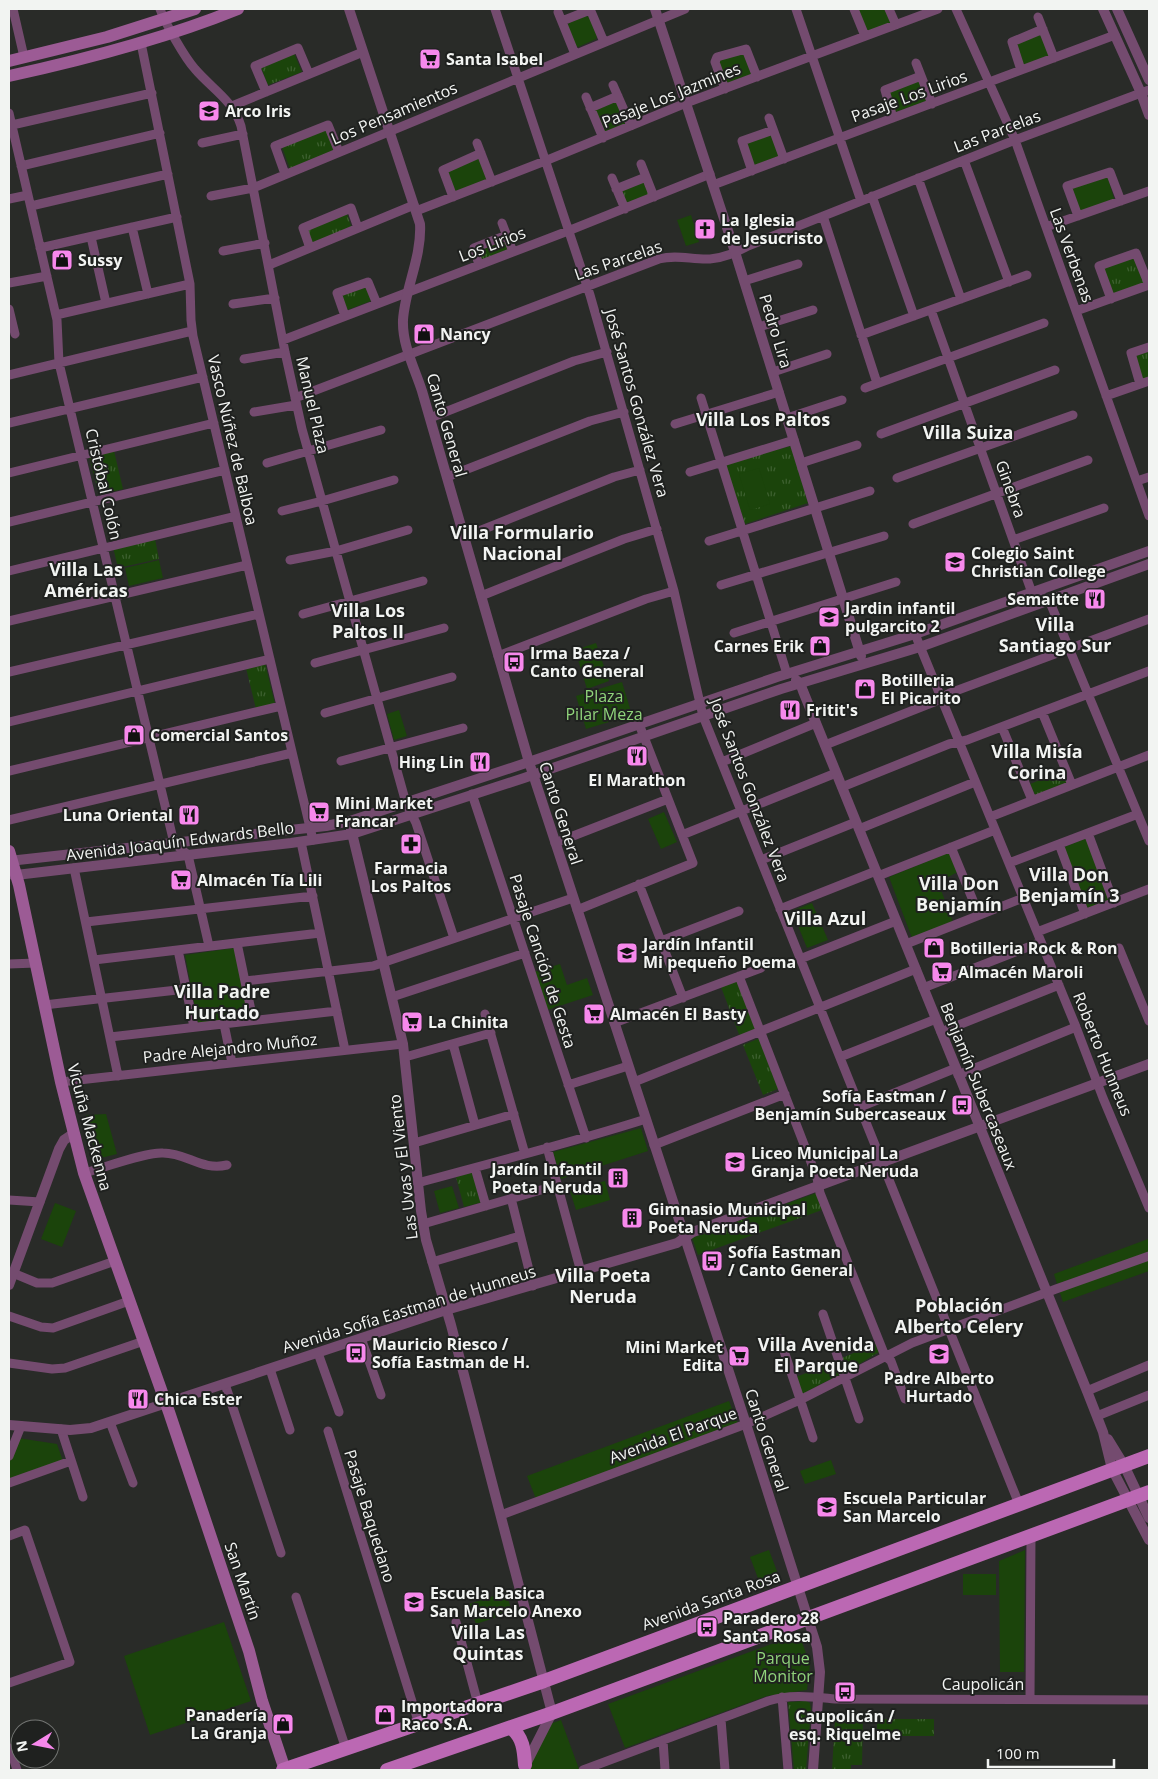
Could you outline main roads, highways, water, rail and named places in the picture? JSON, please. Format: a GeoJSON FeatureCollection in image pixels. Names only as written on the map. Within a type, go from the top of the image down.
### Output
{"type":"FeatureCollection","features":[{"type":"Feature","properties":{"kind":"main road"},"geometry":{"type":"LineString","coordinates":[[9,61],[85,43],[162,14],[195,9]]}},
{"type":"Feature","properties":{"kind":"main road"},"geometry":{"type":"LineString","coordinates":[[9,76],[141,43],[238,9]]}},
{"type":"Feature","properties":{"kind":"main road","name":"Vicuña Mackenna"},"geometry":{"type":"LineString","coordinates":[[10,857],[12,875],[36,963],[61,1082],[84,1174],[166,1403]]}},
{"type":"Feature","properties":{"kind":"main road","name":"San Martín"},"geometry":{"type":"LineString","coordinates":[[166,1403],[250,1651],[262,1701],[285,1770]]}},
{"type":"Feature","properties":{"kind":"main road","name":"Avenida Santa Rosa"},"geometry":{"type":"LineString","coordinates":[[285,1770],[544,1681],[1149,1456]]}},
{"type":"Feature","properties":{"kind":"main road"},"geometry":{"type":"LineString","coordinates":[[387,1770],[511,1728],[1139,1496]]}},
{"type":"Feature","properties":{"kind":"main road"},"geometry":{"type":"LineString","coordinates":[[511,1728],[521,1739],[525,1768]]}},
{"type":"Feature","properties":{"kind":"place","name":"Santa Isabel"},"geometry":{"type":"Point","coordinates":[430,59]}},
{"type":"Feature","properties":{"kind":"place","name":"Arco Iris"},"geometry":{"type":"Point","coordinates":[209,111]}},
{"type":"Feature","properties":{"kind":"place","name":"La Iglesia de Jesucristo"},"geometry":{"type":"Point","coordinates":[705,229]}},
{"type":"Feature","properties":{"kind":"place","name":"Sussy"},"geometry":{"type":"Point","coordinates":[62,260]}},
{"type":"Feature","properties":{"kind":"place","name":"Nancy"},"geometry":{"type":"Point","coordinates":[424,334]}},
{"type":"Feature","properties":{"kind":"place","name":"Colegio Saint Christian College"},"geometry":{"type":"Point","coordinates":[955,562]}},
{"type":"Feature","properties":{"kind":"place","name":"Semaitte"},"geometry":{"type":"Point","coordinates":[1095,599]}},
{"type":"Feature","properties":{"kind":"place","name":"Jardin infantil pulgarcito 2"},"geometry":{"type":"Point","coordinates":[829,617]}},
{"type":"Feature","properties":{"kind":"place","name":"Carnes Erik"},"geometry":{"type":"Point","coordinates":[820,646]}},
{"type":"Feature","properties":{"kind":"place","name":"Irma Baeza / Canto General"},"geometry":{"type":"Point","coordinates":[514,662]}},
{"type":"Feature","properties":{"kind":"place","name":"Botilleria El Picarito"},"geometry":{"type":"Point","coordinates":[865,689]}},
{"type":"Feature","properties":{"kind":"place","name":"Fritit's"},"geometry":{"type":"Point","coordinates":[790,710]}},
{"type":"Feature","properties":{"kind":"place","name":"Comercial Santos"},"geometry":{"type":"Point","coordinates":[134,735]}},
{"type":"Feature","properties":{"kind":"place","name":"El Marathon"},"geometry":{"type":"Point","coordinates":[637,756]}},
{"type":"Feature","properties":{"kind":"place","name":"Hing Lin"},"geometry":{"type":"Point","coordinates":[480,762]}},
{"type":"Feature","properties":{"kind":"place","name":"Mini Market Francar"},"geometry":{"type":"Point","coordinates":[319,812]}},
{"type":"Feature","properties":{"kind":"place","name":"Luna Oriental"},"geometry":{"type":"Point","coordinates":[189,815]}},
{"type":"Feature","properties":{"kind":"place","name":"Farmacia Los Paltos"},"geometry":{"type":"Point","coordinates":[411,844]}},
{"type":"Feature","properties":{"kind":"place","name":"Almacén Tía Lili"},"geometry":{"type":"Point","coordinates":[181,880]}},
{"type":"Feature","properties":{"kind":"place","name":"Botilleria Rock & Ron"},"geometry":{"type":"Point","coordinates":[934,948]}},
{"type":"Feature","properties":{"kind":"place","name":"Jardín Infantil Mi pequeño Poema"},"geometry":{"type":"Point","coordinates":[627,953]}},
{"type":"Feature","properties":{"kind":"place","name":"Almacén Maroli"},"geometry":{"type":"Point","coordinates":[942,972]}},
{"type":"Feature","properties":{"kind":"place","name":"Almacén El Basty"},"geometry":{"type":"Point","coordinates":[594,1014]}},
{"type":"Feature","properties":{"kind":"place","name":"La Chinita"},"geometry":{"type":"Point","coordinates":[412,1022]}},
{"type":"Feature","properties":{"kind":"place","name":"Sofía Eastman / Benjamín Subercaseaux"},"geometry":{"type":"Point","coordinates":[962,1105]}},
{"type":"Feature","properties":{"kind":"place","name":"Liceo Municipal La Granja Poeta Neruda"},"geometry":{"type":"Point","coordinates":[735,1162]}},
{"type":"Feature","properties":{"kind":"place","name":"Jardín Infantil Poeta Neruda"},"geometry":{"type":"Point","coordinates":[618,1178]}},
{"type":"Feature","properties":{"kind":"place","name":"Gimnasio Municipal Poeta Neruda"},"geometry":{"type":"Point","coordinates":[632,1218]}},
{"type":"Feature","properties":{"kind":"place","name":"Sofía Eastman / Canto General"},"geometry":{"type":"Point","coordinates":[712,1261]}},
{"type":"Feature","properties":{"kind":"place","name":"Mauricio Riesco / Sofía Eastman de H."},"geometry":{"type":"Point","coordinates":[356,1353]}},
{"type":"Feature","properties":{"kind":"place","name":"Padre Alberto Hurtado"},"geometry":{"type":"Point","coordinates":[939,1354]}},
{"type":"Feature","properties":{"kind":"place","name":"Mini Market Edita"},"geometry":{"type":"Point","coordinates":[739,1356]}},
{"type":"Feature","properties":{"kind":"place","name":"Chica Ester"},"geometry":{"type":"Point","coordinates":[138,1399]}},
{"type":"Feature","properties":{"kind":"place","name":"Escuela Particular San Marcelo"},"geometry":{"type":"Point","coordinates":[827,1507]}},
{"type":"Feature","properties":{"kind":"place","name":"Escuela Basica San Marcelo Anexo"},"geometry":{"type":"Point","coordinates":[414,1602]}},
{"type":"Feature","properties":{"kind":"place","name":"Paradero 28 Santa Rosa"},"geometry":{"type":"Point","coordinates":[707,1627]}},
{"type":"Feature","properties":{"kind":"place","name":"Caupolicán / esq. Riquelme"},"geometry":{"type":"Point","coordinates":[845,1692]}},
{"type":"Feature","properties":{"kind":"place","name":"Importadora Raco S.A."},"geometry":{"type":"Point","coordinates":[385,1715]}},
{"type":"Feature","properties":{"kind":"place","name":"Panadería La Granja"},"geometry":{"type":"Point","coordinates":[283,1724]}},
{"type":"Feature","properties":{"kind":"district","name":"Villa Los Paltos"},"geometry":{"type":"Point","coordinates":[763,420]}},
{"type":"Feature","properties":{"kind":"district","name":"Villa Suiza"},"geometry":{"type":"Point","coordinates":[968,433]}},
{"type":"Feature","properties":{"kind":"district","name":"Villa Formulario Nacional"},"geometry":{"type":"Point","coordinates":[522,543]}},
{"type":"Feature","properties":{"kind":"district","name":"Villa Las Américas"},"geometry":{"type":"Point","coordinates":[86,580]}},
{"type":"Feature","properties":{"kind":"district","name":"Villa Los Paltos II"},"geometry":{"type":"Point","coordinates":[368,621]}},
{"type":"Feature","properties":{"kind":"district","name":"Villa Santiago Sur"},"geometry":{"type":"Point","coordinates":[1055,635]}},
{"type":"Feature","properties":{"kind":"district","name":"Villa Misía Corina"},"geometry":{"type":"Point","coordinates":[1037,762]}},
{"type":"Feature","properties":{"kind":"district","name":"Villa Don Benjamín 3"},"geometry":{"type":"Point","coordinates":[1069,885]}},
{"type":"Feature","properties":{"kind":"district","name":"Villa Don Benjamín"},"geometry":{"type":"Point","coordinates":[959,894]}},
{"type":"Feature","properties":{"kind":"district","name":"Villa Azul"},"geometry":{"type":"Point","coordinates":[825,919]}},
{"type":"Feature","properties":{"kind":"district","name":"Villa Padre Hurtado"},"geometry":{"type":"Point","coordinates":[222,1002]}},
{"type":"Feature","properties":{"kind":"district","name":"Villa Poeta Neruda"},"geometry":{"type":"Point","coordinates":[603,1286]}},
{"type":"Feature","properties":{"kind":"district","name":"Población Alberto Celery"},"geometry":{"type":"Point","coordinates":[959,1316]}},
{"type":"Feature","properties":{"kind":"district","name":"Villa Avenida El Parque"},"geometry":{"type":"Point","coordinates":[816,1355]}},
{"type":"Feature","properties":{"kind":"district","name":"Villa Las Quintas"},"geometry":{"type":"Point","coordinates":[488,1644]}},
{"type":"Feature","properties":{"kind":"park label","name":"Plaza Pilar Meza"},"geometry":{"type":"Point","coordinates":[604,705]}},
{"type":"Feature","properties":{"kind":"park label","name":"Parque Monitor"},"geometry":{"type":"Point","coordinates":[783,1667]}}]}
